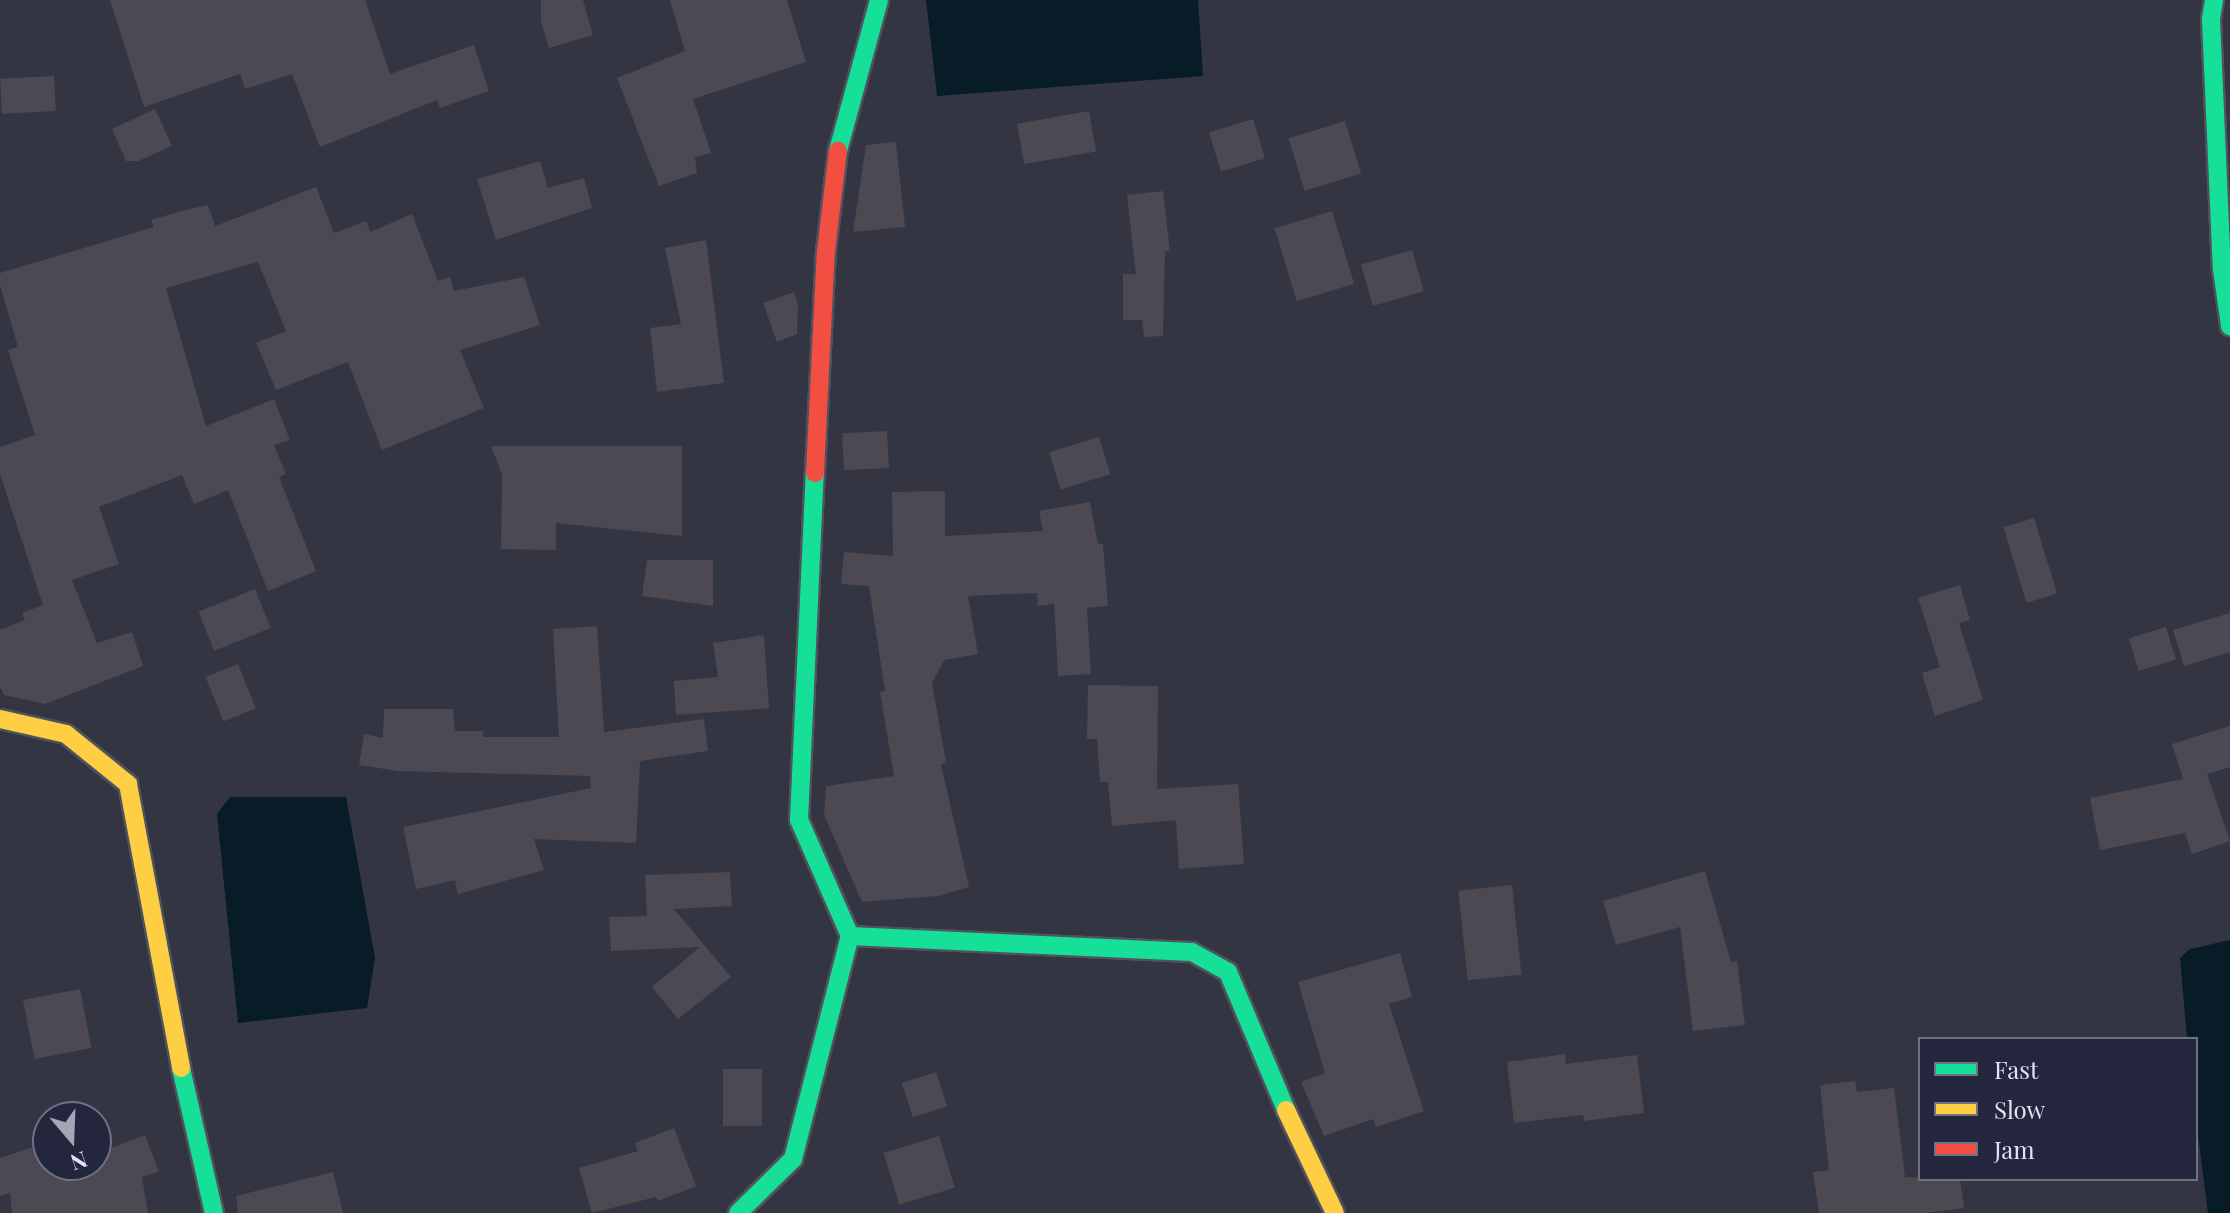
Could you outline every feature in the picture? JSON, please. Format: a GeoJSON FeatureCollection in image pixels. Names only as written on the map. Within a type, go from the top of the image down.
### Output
{"type":"FeatureCollection","features":[{"type":"Feature","properties":{"kind":"street"},"geometry":{"type":"LineString","coordinates":[[738,1213],[793,1159],[850,936],[799,820],[826,251],[837,157],[879,0]]}},
{"type":"Feature","properties":{"kind":"street"},"geometry":{"type":"LineString","coordinates":[[2214,0],[2211,20],[2222,269],[2230,326]]}},
{"type":"Feature","properties":{"kind":"street"},"geometry":{"type":"LineString","coordinates":[[0,719],[66,734],[128,784],[175,1041],[214,1213]]}},
{"type":"Feature","properties":{"kind":"street"},"geometry":{"type":"LineString","coordinates":[[850,936],[1192,952],[1228,972],[1304,1152],[1335,1213]]}},
{"type":"Feature","properties":{"kind":"water"},"geometry":{"type":"Polygon","coordinates":[[[926,0],[1198,0],[1203,76],[937,96],[926,0]]]}},
{"type":"Feature","properties":{"kind":"water"},"geometry":{"type":"Polygon","coordinates":[[[230,797],[346,797],[375,958],[367,1008],[238,1023],[217,814],[230,797]]]}},
{"type":"Feature","properties":{"kind":"water"},"geometry":{"type":"Polygon","coordinates":[[[2230,940],[2230,1213],[2208,1213],[2198,1136],[2198,1037],[2187,1037],[2180,958],[2190,949],[2230,940]]]}},
{"type":"Feature","properties":{"kind":"building"},"geometry":{"type":"Polygon","coordinates":[[[110,0],[365,0],[390,74],[474,45],[489,91],[440,108],[437,100],[320,147],[292,74],[245,89],[240,74],[144,107],[110,0]]]}},
{"type":"Feature","properties":{"kind":"building"},"geometry":{"type":"Polygon","coordinates":[[[541,0],[583,0],[593,35],[549,48],[541,21],[541,0]]]}},
{"type":"Feature","properties":{"kind":"building"},"geometry":{"type":"Polygon","coordinates":[[[670,0],[787,0],[806,62],[693,99],[711,153],[695,157],[697,173],[659,186],[617,78],[685,51],[670,0]]]}},
{"type":"Feature","properties":{"kind":"building"},"geometry":{"type":"Polygon","coordinates":[[[54,76],[56,111],[2,114],[0,79],[54,76]]]}},
{"type":"Feature","properties":{"kind":"building"},"geometry":{"type":"Polygon","coordinates":[[[155,109],[172,146],[138,161],[126,161],[112,129],[155,109]]]}},
{"type":"Feature","properties":{"kind":"building"},"geometry":{"type":"Polygon","coordinates":[[[1089,111],[1096,151],[1024,164],[1017,124],[1089,111]]]}},
{"type":"Feature","properties":{"kind":"building"},"geometry":{"type":"Polygon","coordinates":[[[1253,119],[1265,158],[1221,172],[1209,132],[1253,119]]]}},
{"type":"Feature","properties":{"kind":"building"},"geometry":{"type":"Polygon","coordinates":[[[1345,121],[1361,174],[1305,191],[1289,138],[1345,121]]]}},
{"type":"Feature","properties":{"kind":"building"},"geometry":{"type":"Polygon","coordinates":[[[896,142],[905,227],[853,232],[866,145],[896,142]]]}},
{"type":"Feature","properties":{"kind":"building"},"geometry":{"type":"Polygon","coordinates":[[[540,161],[548,188],[584,178],[592,208],[496,240],[477,179],[540,161]]]}},
{"type":"Feature","properties":{"kind":"building"},"geometry":{"type":"Polygon","coordinates":[[[316,187],[334,233],[366,221],[370,232],[412,214],[438,281],[450,277],[454,291],[524,277],[540,325],[460,350],[484,408],[382,450],[348,362],[276,390],[256,343],[286,331],[258,262],[166,288],[206,426],[274,399],[290,440],[274,445],[286,474],[279,477],[316,571],[268,591],[228,490],[194,504],[182,475],[99,507],[119,564],[72,580],[97,643],[132,632],[143,666],[45,704],[4,695],[0,686],[0,630],[25,620],[22,613],[43,605],[0,474],[0,447],[35,435],[8,350],[18,347],[0,285],[0,273],[154,227],[151,220],[185,210],[208,205],[215,226],[316,187]]]}},
{"type":"Feature","properties":{"kind":"building"},"geometry":{"type":"Polygon","coordinates":[[[1163,191],[1170,251],[1165,251],[1163,336],[1144,337],[1142,320],[1123,320],[1123,274],[1136,274],[1127,195],[1163,191]]]}},
{"type":"Feature","properties":{"kind":"building"},"geometry":{"type":"Polygon","coordinates":[[[1332,211],[1354,284],[1297,301],[1275,229],[1332,211]]]}},
{"type":"Feature","properties":{"kind":"building"},"geometry":{"type":"Polygon","coordinates":[[[706,240],[724,383],[657,392],[650,328],[681,324],[665,248],[706,240]]]}},
{"type":"Feature","properties":{"kind":"building"},"geometry":{"type":"Polygon","coordinates":[[[1412,250],[1424,291],[1373,306],[1361,265],[1412,250]]]}},
{"type":"Feature","properties":{"kind":"building"},"geometry":{"type":"Polygon","coordinates":[[[794,292],[798,304],[797,334],[777,342],[763,303],[794,292]]]}},
{"type":"Feature","properties":{"kind":"building"},"geometry":{"type":"Polygon","coordinates":[[[887,431],[889,468],[844,470],[842,433],[887,431]]]}},
{"type":"Feature","properties":{"kind":"building"},"geometry":{"type":"Polygon","coordinates":[[[1099,437],[1110,474],[1061,489],[1049,452],[1099,437]]]}},
{"type":"Feature","properties":{"kind":"building"},"geometry":{"type":"Polygon","coordinates":[[[491,446],[682,446],[682,536],[556,523],[556,550],[501,549],[502,474],[491,446]]]}},
{"type":"Feature","properties":{"kind":"building"},"geometry":{"type":"Polygon","coordinates":[[[945,491],[945,536],[1043,531],[1039,511],[1090,502],[1098,544],[1103,544],[1108,606],[1087,608],[1091,674],[1058,676],[1054,604],[1038,606],[1037,593],[968,596],[978,654],[944,660],[932,683],[946,763],[941,764],[969,887],[938,896],[862,902],[824,815],[826,786],[894,776],[880,692],[885,691],[869,586],[841,584],[844,552],[893,556],[892,492],[945,491]]]}},
{"type":"Feature","properties":{"kind":"building"},"geometry":{"type":"Polygon","coordinates":[[[2034,518],[2057,594],[2026,603],[2003,527],[2034,518]]]}},
{"type":"Feature","properties":{"kind":"building"},"geometry":{"type":"Polygon","coordinates":[[[647,560],[713,560],[713,606],[642,596],[647,560]]]}},
{"type":"Feature","properties":{"kind":"building"},"geometry":{"type":"Polygon","coordinates":[[[1960,585],[1970,620],[1959,623],[1983,700],[1935,716],[1922,673],[1940,667],[1918,598],[1960,585]]]}},
{"type":"Feature","properties":{"kind":"building"},"geometry":{"type":"Polygon","coordinates":[[[255,589],[271,628],[214,651],[198,612],[255,589]]]}},
{"type":"Feature","properties":{"kind":"building"},"geometry":{"type":"Polygon","coordinates":[[[2230,613],[2230,652],[2184,666],[2173,630],[2230,613]]]}},
{"type":"Feature","properties":{"kind":"building"},"geometry":{"type":"Polygon","coordinates":[[[597,626],[604,732],[704,719],[708,751],[640,761],[636,843],[534,839],[544,870],[458,894],[455,880],[416,889],[403,827],[591,788],[590,776],[398,771],[359,765],[364,734],[383,738],[384,709],[453,709],[455,731],[483,731],[483,737],[559,737],[553,629],[597,626]]]}},
{"type":"Feature","properties":{"kind":"building"},"geometry":{"type":"Polygon","coordinates":[[[2166,627],[2176,660],[2139,671],[2129,638],[2166,627]]]}},
{"type":"Feature","properties":{"kind":"building"},"geometry":{"type":"Polygon","coordinates":[[[764,635],[769,708],[676,715],[674,681],[718,677],[713,643],[764,635]]]}},
{"type":"Feature","properties":{"kind":"building"},"geometry":{"type":"Polygon","coordinates":[[[238,664],[256,709],[224,722],[206,677],[238,664]]]}},
{"type":"Feature","properties":{"kind":"building"},"geometry":{"type":"Polygon","coordinates":[[[1088,685],[1158,686],[1157,789],[1238,784],[1244,864],[1179,869],[1176,820],[1112,826],[1108,782],[1100,782],[1097,739],[1087,739],[1088,685]]]}},
{"type":"Feature","properties":{"kind":"building"},"geometry":{"type":"Polygon","coordinates":[[[2230,726],[2230,767],[2207,774],[2230,841],[2192,854],[2185,833],[2100,850],[2090,798],[2183,779],[2172,744],[2230,726]]]}},
{"type":"Feature","properties":{"kind":"building"},"geometry":{"type":"Polygon","coordinates":[[[1705,871],[1731,962],[1737,961],[1745,1025],[1693,1031],[1680,927],[1616,945],[1603,901],[1705,871]]]}},
{"type":"Feature","properties":{"kind":"building"},"geometry":{"type":"Polygon","coordinates":[[[730,872],[732,906],[674,909],[731,977],[678,1019],[652,987],[700,947],[611,951],[609,917],[647,916],[645,875],[730,872]]]}},
{"type":"Feature","properties":{"kind":"building"},"geometry":{"type":"Polygon","coordinates":[[[1512,885],[1521,975],[1468,980],[1458,891],[1512,885]]]}},
{"type":"Feature","properties":{"kind":"building"},"geometry":{"type":"Polygon","coordinates":[[[1400,953],[1412,997],[1389,1004],[1424,1111],[1376,1127],[1373,1119],[1324,1136],[1301,1082],[1325,1073],[1298,982],[1400,953]]]}},
{"type":"Feature","properties":{"kind":"building"},"geometry":{"type":"Polygon","coordinates":[[[80,989],[91,1048],[35,1059],[23,1000],[80,989]]]}},
{"type":"Feature","properties":{"kind":"building"},"geometry":{"type":"Polygon","coordinates":[[[1565,1054],[1566,1064],[1637,1055],[1644,1113],[1584,1121],[1583,1115],[1514,1123],[1507,1062],[1565,1054]]]}},
{"type":"Feature","properties":{"kind":"building"},"geometry":{"type":"Polygon","coordinates":[[[723,1069],[762,1069],[762,1126],[723,1126],[723,1069]]]}},
{"type":"Feature","properties":{"kind":"building"},"geometry":{"type":"Polygon","coordinates":[[[936,1072],[947,1106],[913,1117],[902,1083],[936,1072]]]}},
{"type":"Feature","properties":{"kind":"building"},"geometry":{"type":"Polygon","coordinates":[[[1855,1081],[1857,1092],[1894,1088],[1905,1177],[1918,1177],[1918,1181],[1960,1181],[1964,1208],[1925,1213],[1819,1213],[1813,1172],[1829,1170],[1820,1085],[1855,1081]]]}},
{"type":"Feature","properties":{"kind":"building"},"geometry":{"type":"Polygon","coordinates":[[[674,1128],[696,1186],[658,1201],[656,1197],[592,1213],[579,1168],[638,1151],[635,1143],[674,1128]]]}},
{"type":"Feature","properties":{"kind":"building"},"geometry":{"type":"Polygon","coordinates":[[[145,1135],[159,1171],[142,1177],[148,1213],[12,1213],[10,1193],[0,1196],[0,1158],[32,1147],[32,1181],[112,1181],[112,1148],[145,1135]]]}},
{"type":"Feature","properties":{"kind":"building"},"geometry":{"type":"Polygon","coordinates":[[[939,1136],[955,1188],[899,1205],[884,1153],[939,1136]]]}},
{"type":"Feature","properties":{"kind":"building"},"geometry":{"type":"Polygon","coordinates":[[[333,1172],[343,1213],[238,1213],[236,1196],[333,1172]]]}},
{"type":"Feature","properties":{"kind":"traffic: fast"},"geometry":{"type":"LineString","coordinates":[[838,151],[879,0]]}},
{"type":"Feature","properties":{"kind":"traffic: fast"},"geometry":{"type":"LineString","coordinates":[[2214,0],[2211,20],[2222,269],[2230,326]]}},
{"type":"Feature","properties":{"kind":"traffic: fast"},"geometry":{"type":"LineString","coordinates":[[738,1213],[793,1159],[850,936],[799,820],[815,473]]}},
{"type":"Feature","properties":{"kind":"traffic: fast"},"geometry":{"type":"LineString","coordinates":[[850,936],[1192,952],[1228,972],[1286,1110]]}},
{"type":"Feature","properties":{"kind":"traffic: fast"},"geometry":{"type":"LineString","coordinates":[[181,1068],[214,1213]]}},
{"type":"Feature","properties":{"kind":"traffic: slow"},"geometry":{"type":"LineString","coordinates":[[0,719],[66,734],[128,784],[181,1068]]}},
{"type":"Feature","properties":{"kind":"traffic: slow"},"geometry":{"type":"LineString","coordinates":[[1286,1110],[1335,1213]]}},
{"type":"Feature","properties":{"kind":"traffic: jam"},"geometry":{"type":"LineString","coordinates":[[815,473],[826,251],[838,151]]}}]}
